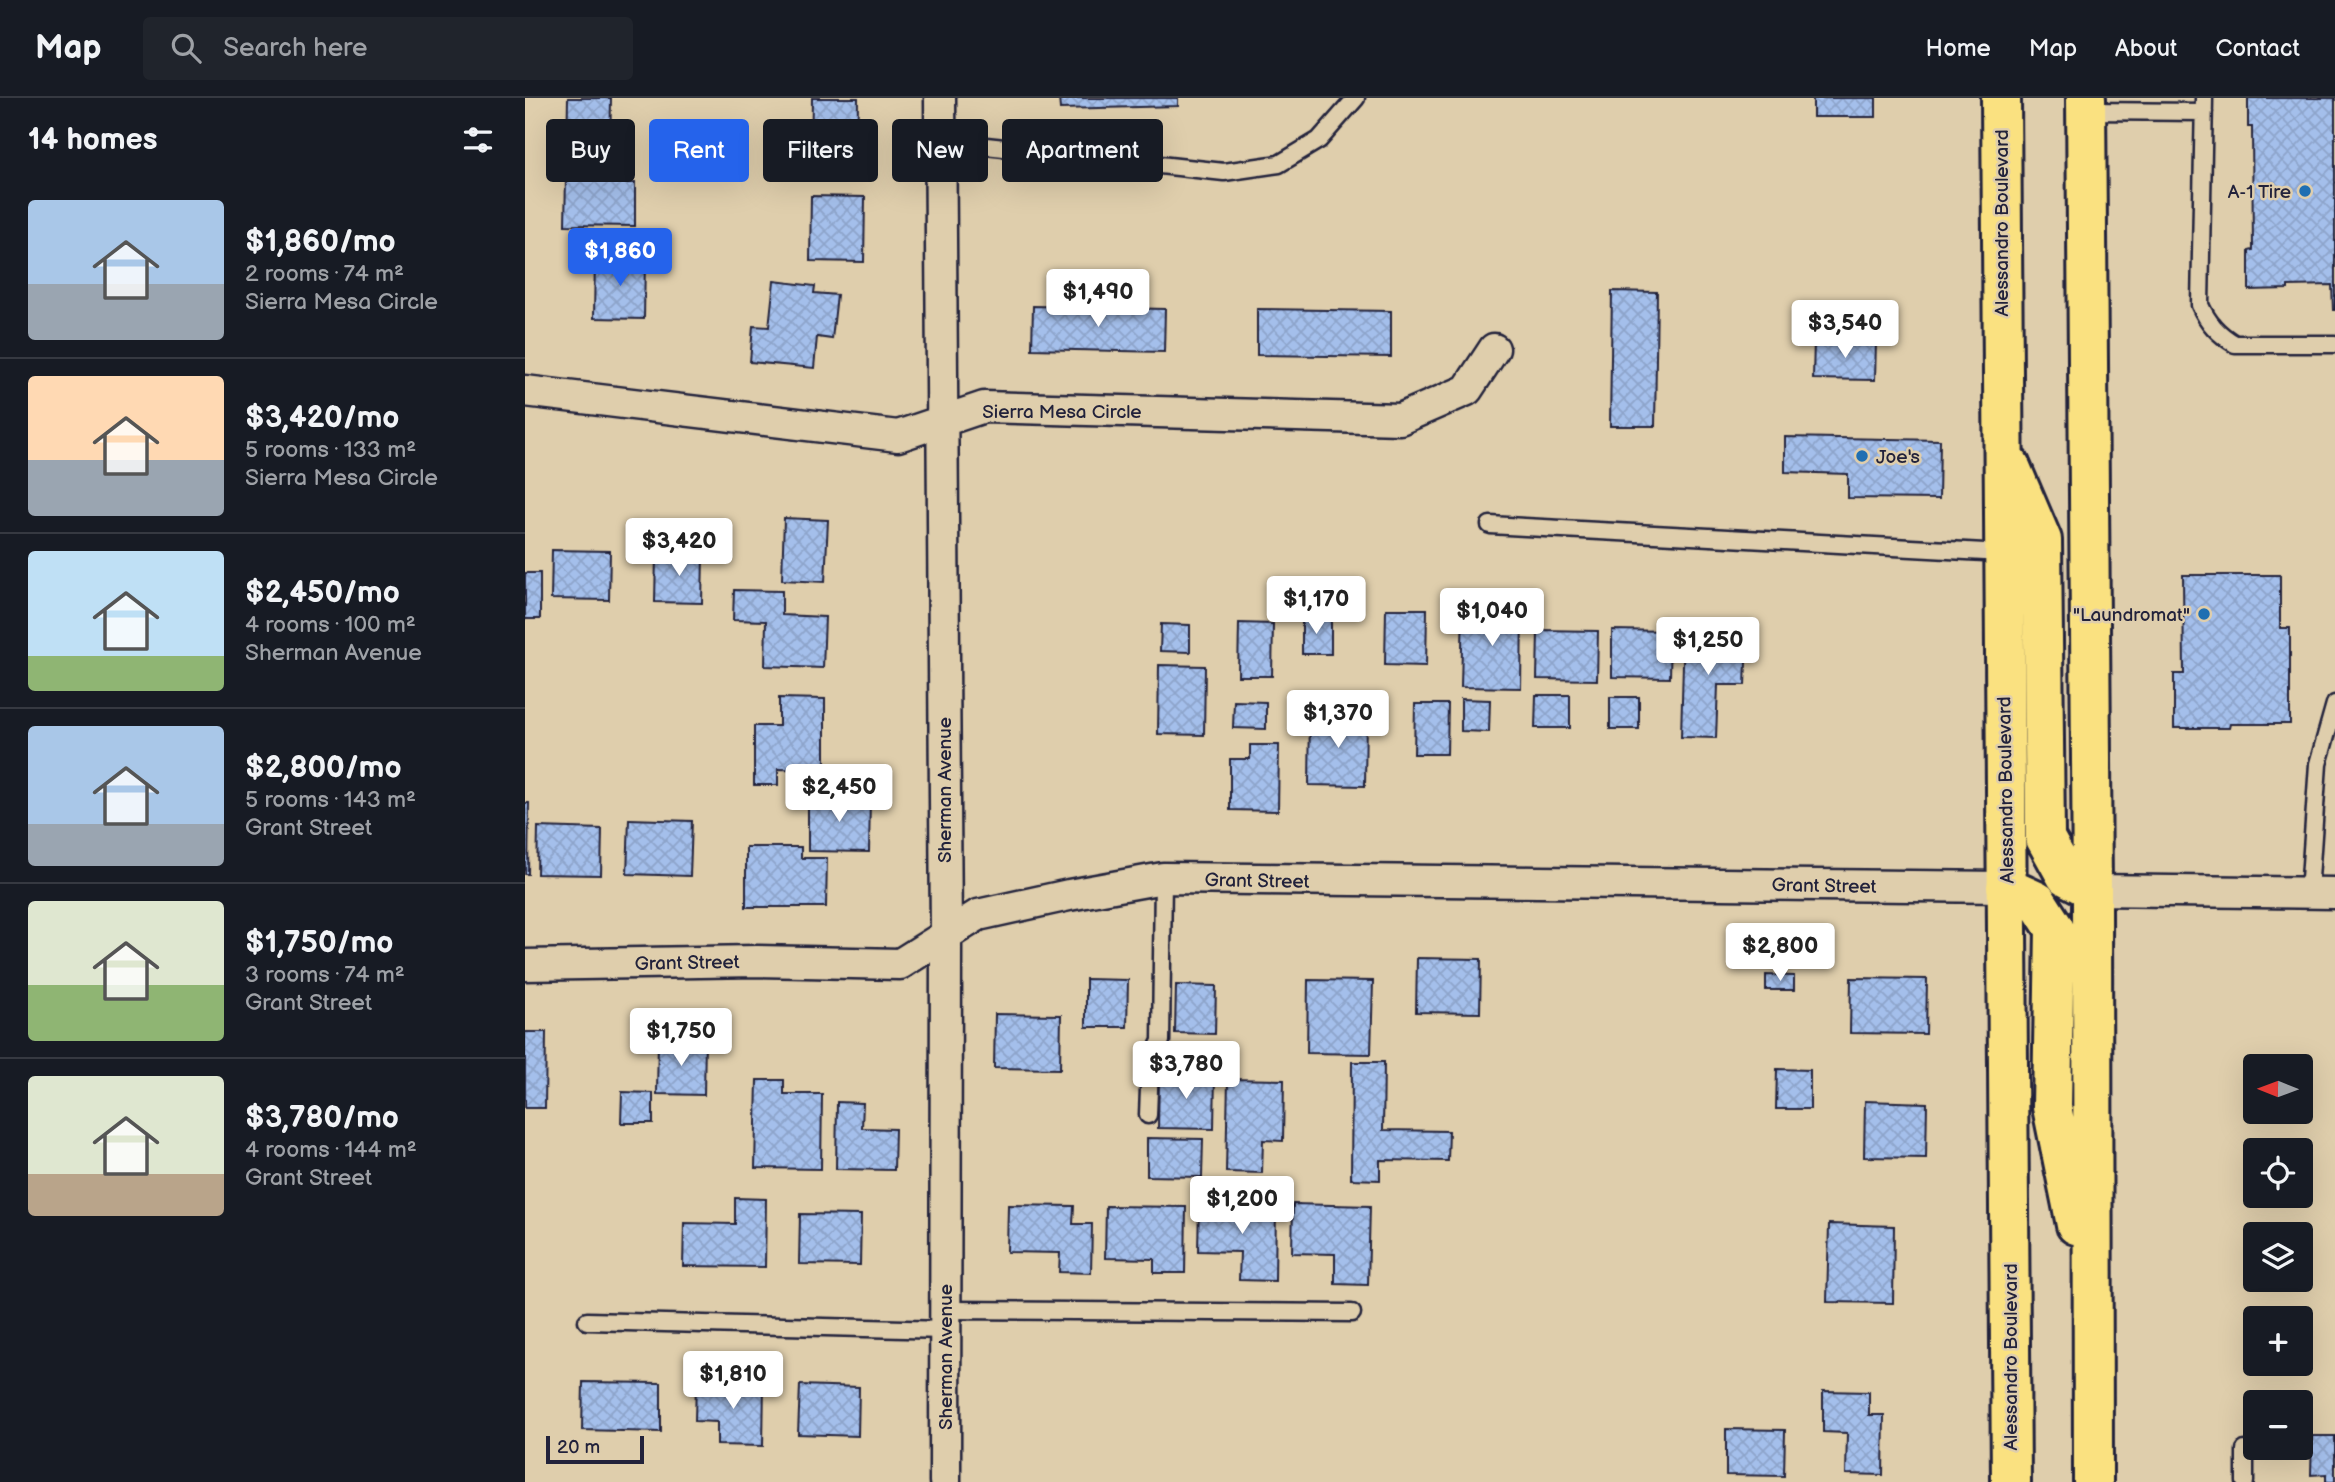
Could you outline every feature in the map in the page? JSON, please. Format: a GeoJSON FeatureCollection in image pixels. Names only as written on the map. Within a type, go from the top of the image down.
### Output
{"type":"FeatureCollection","features":[{"type":"Feature","properties":{"kind":"main road","name":"Alessandro Boulevard"},"geometry":{"type":"LineString","coordinates":[[2001,98],[2011,1482]]}},
{"type":"Feature","properties":{"kind":"main road"},"geometry":{"type":"LineString","coordinates":[[2086,104],[2094,1482]]}},
{"type":"Feature","properties":{"kind":"main road"},"geometry":{"type":"LineString","coordinates":[[2003,449],[2042,540],[2045,838],[2066,876],[2092,890]]}},
{"type":"Feature","properties":{"kind":"main road"},"geometry":{"type":"LineString","coordinates":[[2006,887],[2037,901],[2055,929],[2052,1107],[2093,1309]]}},
{"type":"Feature","properties":{"kind":"street","name":"Sherman Avenue"},"geometry":{"type":"LineString","coordinates":[[940,98],[940,119]]}},
{"type":"Feature","properties":{"kind":"street","name":"Sherman Avenue"},"geometry":{"type":"LineString","coordinates":[[940,182],[946,937],[945,1482]]}},
{"type":"Feature","properties":{"kind":"street","name":"Sierra Mesa Circle"},"geometry":{"type":"LineString","coordinates":[[525,391],[898,436],[984,407],[1401,419],[1467,390],[1494,349]]}},
{"type":"Feature","properties":{"kind":"street","name":"Grant Street"},"geometry":{"type":"LineString","coordinates":[[525,965],[757,961],[900,964],[978,915],[1163,878],[2006,887]]}},
{"type":"Feature","properties":{"kind":"street"},"geometry":{"type":"LineString","coordinates":[[2092,890],[2322,893]]}},
{"type":"Feature","properties":{"kind":"lane"},"geometry":{"type":"LineString","coordinates":[[988,146],[1224,172],[1279,164],[1319,139],[1356,98]]}},
{"type":"Feature","properties":{"kind":"lane"},"geometry":{"type":"LineString","coordinates":[[2086,104],[2204,105],[2200,305],[2206,317],[2221,335],[2235,344],[2335,344]]}},
{"type":"Feature","properties":{"kind":"lane"},"geometry":{"type":"LineString","coordinates":[[1490,525],[2003,553]]}},
{"type":"Feature","properties":{"kind":"lane"},"geometry":{"type":"LineString","coordinates":[[2322,893],[2318,764],[2335,704]]}},
{"type":"Feature","properties":{"kind":"lane"},"geometry":{"type":"LineString","coordinates":[[1148,1115],[1150,1063],[1161,1041],[1163,878]]}},
{"type":"Feature","properties":{"kind":"lane"},"geometry":{"type":"LineString","coordinates":[[587,1321],[945,1320],[1352,1313]]}},
{"type":"Feature","properties":{"kind":"lane"},"geometry":{"type":"LineString","coordinates":[[2245,1460],[2245,1482]]}},
{"type":"Feature","properties":{"kind":"building"},"geometry":{"type":"Polygon","coordinates":[[[568,98],[611,98],[611,119],[568,119],[568,98]]]}},
{"type":"Feature","properties":{"kind":"building"},"geometry":{"type":"Polygon","coordinates":[[[812,98],[858,98],[858,119],[812,119],[812,98]]]}},
{"type":"Feature","properties":{"kind":"building"},"geometry":{"type":"Polygon","coordinates":[[[1059,98],[1178,98],[1178,106],[1060,109],[1059,98]]]}},
{"type":"Feature","properties":{"kind":"building"},"geometry":{"type":"Polygon","coordinates":[[[1813,98],[1876,98],[1876,117],[1813,117],[1813,98]]]}},
{"type":"Feature","properties":{"kind":"building"},"geometry":{"type":"Polygon","coordinates":[[[2248,98],[2335,98],[2335,310],[2332,285],[2249,290],[2249,251],[2253,250],[2252,127],[2248,127],[2248,98]]]}},
{"type":"Feature","properties":{"kind":"building"},"geometry":{"type":"Polygon","coordinates":[[[566,182],[635,183],[635,226],[565,225],[566,182]]]}},
{"type":"Feature","properties":{"kind":"building"},"geometry":{"type":"Polygon","coordinates":[[[811,196],[865,197],[864,262],[810,261],[811,196]]]}},
{"type":"Feature","properties":{"kind":"building"},"geometry":{"type":"Polygon","coordinates":[[[595,257],[645,258],[644,319],[594,318],[595,257]]]}},
{"type":"Feature","properties":{"kind":"building"},"geometry":{"type":"Polygon","coordinates":[[[774,281],[815,286],[814,293],[837,295],[832,339],[817,337],[814,368],[750,362],[753,326],[769,327],[774,281]]]}},
{"type":"Feature","properties":{"kind":"building"},"geometry":{"type":"Polygon","coordinates":[[[1612,291],[1657,292],[1655,426],[1610,426],[1612,291]]]}},
{"type":"Feature","properties":{"kind":"building"},"geometry":{"type":"Polygon","coordinates":[[[1033,306],[1165,309],[1164,352],[1032,349],[1033,306]]]}},
{"type":"Feature","properties":{"kind":"building"},"geometry":{"type":"Polygon","coordinates":[[[1257,309],[1391,311],[1391,357],[1257,355],[1257,309]]]}},
{"type":"Feature","properties":{"kind":"building"},"geometry":{"type":"Polygon","coordinates":[[[1814,340],[1876,341],[1875,380],[1813,379],[1814,340]]]}},
{"type":"Feature","properties":{"kind":"building","name":"Joe's"},"geometry":{"type":"Polygon","coordinates":[[[1785,437],[1940,440],[1939,499],[1848,498],[1848,474],[1785,472],[1785,437]]]}},
{"type":"Feature","properties":{"kind":"building"},"geometry":{"type":"Polygon","coordinates":[[[784,518],[828,520],[825,582],[782,580],[784,518]]]}},
{"type":"Feature","properties":{"kind":"building"},"geometry":{"type":"Polygon","coordinates":[[[552,550],[610,551],[609,600],[551,599],[552,550]]]}},
{"type":"Feature","properties":{"kind":"building"},"geometry":{"type":"Polygon","coordinates":[[[656,554],[703,555],[702,603],[655,602],[656,554]]]}},
{"type":"Feature","properties":{"kind":"building"},"geometry":{"type":"Polygon","coordinates":[[[525,573],[540,573],[540,619],[525,619],[525,573]]]}},
{"type":"Feature","properties":{"kind":"building"},"geometry":{"type":"Polygon","coordinates":[[[2183,575],[2280,575],[2280,628],[2290,628],[2290,724],[2174,728],[2174,674],[2184,674],[2183,575]]]}},
{"type":"Feature","properties":{"kind":"building"},"geometry":{"type":"Polygon","coordinates":[[[734,590],[782,591],[782,615],[825,617],[823,668],[765,666],[766,621],[733,620],[734,590]]]}},
{"type":"Feature","properties":{"kind":"building"},"geometry":{"type":"Polygon","coordinates":[[[1463,608],[1522,609],[1521,688],[1461,687],[1463,608]]]}},
{"type":"Feature","properties":{"kind":"building"},"geometry":{"type":"Polygon","coordinates":[[[1386,609],[1427,609],[1426,666],[1385,665],[1386,609]]]}},
{"type":"Feature","properties":{"kind":"building"},"geometry":{"type":"Polygon","coordinates":[[[1302,617],[1331,618],[1331,654],[1302,654],[1302,617]]]}},
{"type":"Feature","properties":{"kind":"building"},"geometry":{"type":"Polygon","coordinates":[[[1239,623],[1273,624],[1272,676],[1238,676],[1239,623]]]}},
{"type":"Feature","properties":{"kind":"building"},"geometry":{"type":"Polygon","coordinates":[[[1161,624],[1190,625],[1190,652],[1160,651],[1161,624]]]}},
{"type":"Feature","properties":{"kind":"building"},"geometry":{"type":"Polygon","coordinates":[[[1684,626],[1718,627],[1718,639],[1747,640],[1745,685],[1718,685],[1716,738],[1681,737],[1684,626]]]}},
{"type":"Feature","properties":{"kind":"building"},"geometry":{"type":"Polygon","coordinates":[[[1538,630],[1598,631],[1597,680],[1537,679],[1538,630]]]}},
{"type":"Feature","properties":{"kind":"building"},"geometry":{"type":"Polygon","coordinates":[[[1612,630],[1671,631],[1670,678],[1612,677],[1612,630]]]}},
{"type":"Feature","properties":{"kind":"building"},"geometry":{"type":"Polygon","coordinates":[[[1159,665],[1205,666],[1204,735],[1158,734],[1159,665]]]}},
{"type":"Feature","properties":{"kind":"building"},"geometry":{"type":"Polygon","coordinates":[[[1536,695],[1570,695],[1570,728],[1535,728],[1536,695]]]}},
{"type":"Feature","properties":{"kind":"building"},"geometry":{"type":"Polygon","coordinates":[[[1610,697],[1639,697],[1639,729],[1610,729],[1610,697]]]}},
{"type":"Feature","properties":{"kind":"building"},"geometry":{"type":"Polygon","coordinates":[[[779,698],[825,699],[825,770],[778,769],[778,785],[754,785],[754,726],[779,726],[779,698]]]}},
{"type":"Feature","properties":{"kind":"building"},"geometry":{"type":"Polygon","coordinates":[[[1461,699],[1490,700],[1489,732],[1461,731],[1461,699]]]}},
{"type":"Feature","properties":{"kind":"building"},"geometry":{"type":"Polygon","coordinates":[[[1234,701],[1266,702],[1266,729],[1233,728],[1234,701]]]}},
{"type":"Feature","properties":{"kind":"building"},"geometry":{"type":"Polygon","coordinates":[[[1415,704],[1448,704],[1447,754],[1414,754],[1415,704]]]}},
{"type":"Feature","properties":{"kind":"building"},"geometry":{"type":"Polygon","coordinates":[[[1310,713],[1366,714],[1365,786],[1309,785],[1310,713]]]}},
{"type":"Feature","properties":{"kind":"building"},"geometry":{"type":"Polygon","coordinates":[[[1250,745],[1279,745],[1278,811],[1230,810],[1230,759],[1250,759],[1250,745]]]}},
{"type":"Feature","properties":{"kind":"building"},"geometry":{"type":"Polygon","coordinates":[[[808,797],[870,798],[869,852],[808,851],[808,797]]]}},
{"type":"Feature","properties":{"kind":"building"},"geometry":{"type":"Polygon","coordinates":[[[525,803],[529,803],[528,874],[525,874],[525,803]]]}},
{"type":"Feature","properties":{"kind":"building"},"geometry":{"type":"Polygon","coordinates":[[[629,819],[692,821],[690,876],[627,874],[629,819]]]}},
{"type":"Feature","properties":{"kind":"building"},"geometry":{"type":"Polygon","coordinates":[[[538,827],[602,829],[601,875],[537,874],[538,827]]]}},
{"type":"Feature","properties":{"kind":"building"},"geometry":{"type":"Polygon","coordinates":[[[746,847],[801,847],[801,858],[827,858],[826,907],[746,907],[746,847]]]}},
{"type":"Feature","properties":{"kind":"building"},"geometry":{"type":"Polygon","coordinates":[[[1417,958],[1481,959],[1480,1013],[1416,1012],[1417,958]]]}},
{"type":"Feature","properties":{"kind":"building"},"geometry":{"type":"Polygon","coordinates":[[[1766,975],[1794,976],[1794,990],[1766,990],[1766,975]]]}},
{"type":"Feature","properties":{"kind":"building"},"geometry":{"type":"Polygon","coordinates":[[[1851,978],[1927,979],[1926,1034],[1850,1033],[1851,978]]]}},
{"type":"Feature","properties":{"kind":"building"},"geometry":{"type":"Polygon","coordinates":[[[1086,979],[1128,980],[1127,1027],[1086,1027],[1086,979]]]}},
{"type":"Feature","properties":{"kind":"building"},"geometry":{"type":"Polygon","coordinates":[[[1308,980],[1373,981],[1371,1054],[1307,1053],[1308,980]]]}},
{"type":"Feature","properties":{"kind":"building"},"geometry":{"type":"Polygon","coordinates":[[[1176,985],[1216,986],[1215,1034],[1175,1033],[1176,985]]]}},
{"type":"Feature","properties":{"kind":"building"},"geometry":{"type":"Polygon","coordinates":[[[995,1014],[1061,1015],[1060,1069],[994,1068],[995,1014]]]}},
{"type":"Feature","properties":{"kind":"building"},"geometry":{"type":"Polygon","coordinates":[[[525,1032],[546,1032],[545,1108],[525,1108],[525,1032]]]}},
{"type":"Feature","properties":{"kind":"building"},"geometry":{"type":"Polygon","coordinates":[[[658,1040],[705,1041],[704,1095],[657,1094],[658,1040]]]}},
{"type":"Feature","properties":{"kind":"building"},"geometry":{"type":"Polygon","coordinates":[[[1352,1062],[1384,1062],[1383,1130],[1449,1131],[1448,1161],[1380,1160],[1380,1180],[1351,1179],[1352,1062]]]}},
{"type":"Feature","properties":{"kind":"building"},"geometry":{"type":"Polygon","coordinates":[[[1777,1069],[1810,1070],[1810,1109],[1776,1109],[1777,1069]]]}},
{"type":"Feature","properties":{"kind":"building"},"geometry":{"type":"Polygon","coordinates":[[[1159,1073],[1215,1074],[1214,1129],[1158,1128],[1159,1073]]]}},
{"type":"Feature","properties":{"kind":"building"},"geometry":{"type":"Polygon","coordinates":[[[1228,1079],[1284,1080],[1283,1141],[1263,1140],[1262,1173],[1226,1172],[1228,1079]]]}},
{"type":"Feature","properties":{"kind":"building"},"geometry":{"type":"Polygon","coordinates":[[[757,1080],[784,1080],[784,1094],[822,1094],[821,1169],[755,1168],[757,1080]]]}},
{"type":"Feature","properties":{"kind":"building"},"geometry":{"type":"Polygon","coordinates":[[[622,1092],[653,1093],[653,1123],[621,1123],[622,1092]]]}},
{"type":"Feature","properties":{"kind":"building"},"geometry":{"type":"Polygon","coordinates":[[[1865,1101],[1927,1103],[1926,1158],[1864,1157],[1865,1101]]]}},
{"type":"Feature","properties":{"kind":"building"},"geometry":{"type":"Polygon","coordinates":[[[837,1102],[863,1103],[862,1128],[895,1129],[894,1170],[836,1169],[837,1102]]]}},
{"type":"Feature","properties":{"kind":"building"},"geometry":{"type":"Polygon","coordinates":[[[1147,1138],[1203,1139],[1202,1177],[1147,1176],[1147,1138]]]}},
{"type":"Feature","properties":{"kind":"building"},"geometry":{"type":"Polygon","coordinates":[[[735,1198],[766,1199],[765,1267],[683,1266],[684,1223],[735,1224],[735,1198]]]}},
{"type":"Feature","properties":{"kind":"building"},"geometry":{"type":"Polygon","coordinates":[[[1199,1204],[1276,1205],[1275,1281],[1239,1280],[1240,1252],[1198,1251],[1199,1204]]]}},
{"type":"Feature","properties":{"kind":"building"},"geometry":{"type":"Polygon","coordinates":[[[1293,1204],[1370,1206],[1368,1285],[1335,1284],[1335,1254],[1292,1253],[1293,1204]]]}},
{"type":"Feature","properties":{"kind":"building"},"geometry":{"type":"Polygon","coordinates":[[[1008,1205],[1074,1206],[1073,1224],[1092,1224],[1091,1273],[1059,1272],[1060,1253],[1007,1252],[1008,1205]]]}},
{"type":"Feature","properties":{"kind":"building"},"geometry":{"type":"Polygon","coordinates":[[[1106,1206],[1186,1207],[1185,1273],[1154,1273],[1154,1259],[1105,1258],[1106,1206]]]}},
{"type":"Feature","properties":{"kind":"building"},"geometry":{"type":"Polygon","coordinates":[[[800,1214],[861,1215],[860,1265],[799,1264],[800,1214]]]}},
{"type":"Feature","properties":{"kind":"building"},"geometry":{"type":"Polygon","coordinates":[[[1829,1224],[1894,1226],[1893,1303],[1827,1302],[1829,1224]]]}},
{"type":"Feature","properties":{"kind":"building"},"geometry":{"type":"Polygon","coordinates":[[[696,1381],[764,1382],[763,1446],[717,1445],[717,1422],[695,1421],[696,1381]]]}},
{"type":"Feature","properties":{"kind":"building"},"geometry":{"type":"Polygon","coordinates":[[[583,1382],[661,1383],[661,1432],[582,1430],[583,1382]]]}},
{"type":"Feature","properties":{"kind":"building"},"geometry":{"type":"Polygon","coordinates":[[[800,1385],[859,1387],[858,1436],[798,1434],[800,1385]]]}},
{"type":"Feature","properties":{"kind":"building"},"geometry":{"type":"Polygon","coordinates":[[[1823,1391],[1869,1392],[1869,1415],[1884,1415],[1883,1475],[1846,1474],[1847,1433],[1823,1432],[1823,1391]]]}},
{"type":"Feature","properties":{"kind":"building"},"geometry":{"type":"Polygon","coordinates":[[[1726,1429],[1785,1430],[1784,1476],[1726,1475],[1726,1429]]]}},
{"type":"Feature","properties":{"kind":"building"},"geometry":{"type":"Polygon","coordinates":[[[2313,1436],[2335,1436],[2335,1482],[2326,1482],[2326,1474],[2311,1475],[2313,1436]]]}},
{"type":"Feature","properties":{"kind":"place","name":"A-1 Tire"},"geometry":{"type":"Point","coordinates":[2305,191]}},
{"type":"Feature","properties":{"kind":"place","name":"Joe's"},"geometry":{"type":"Point","coordinates":[1862,456]}},
{"type":"Feature","properties":{"kind":"place","name":"\"Laundromat\""},"geometry":{"type":"Point","coordinates":[2204,614]}}]}
